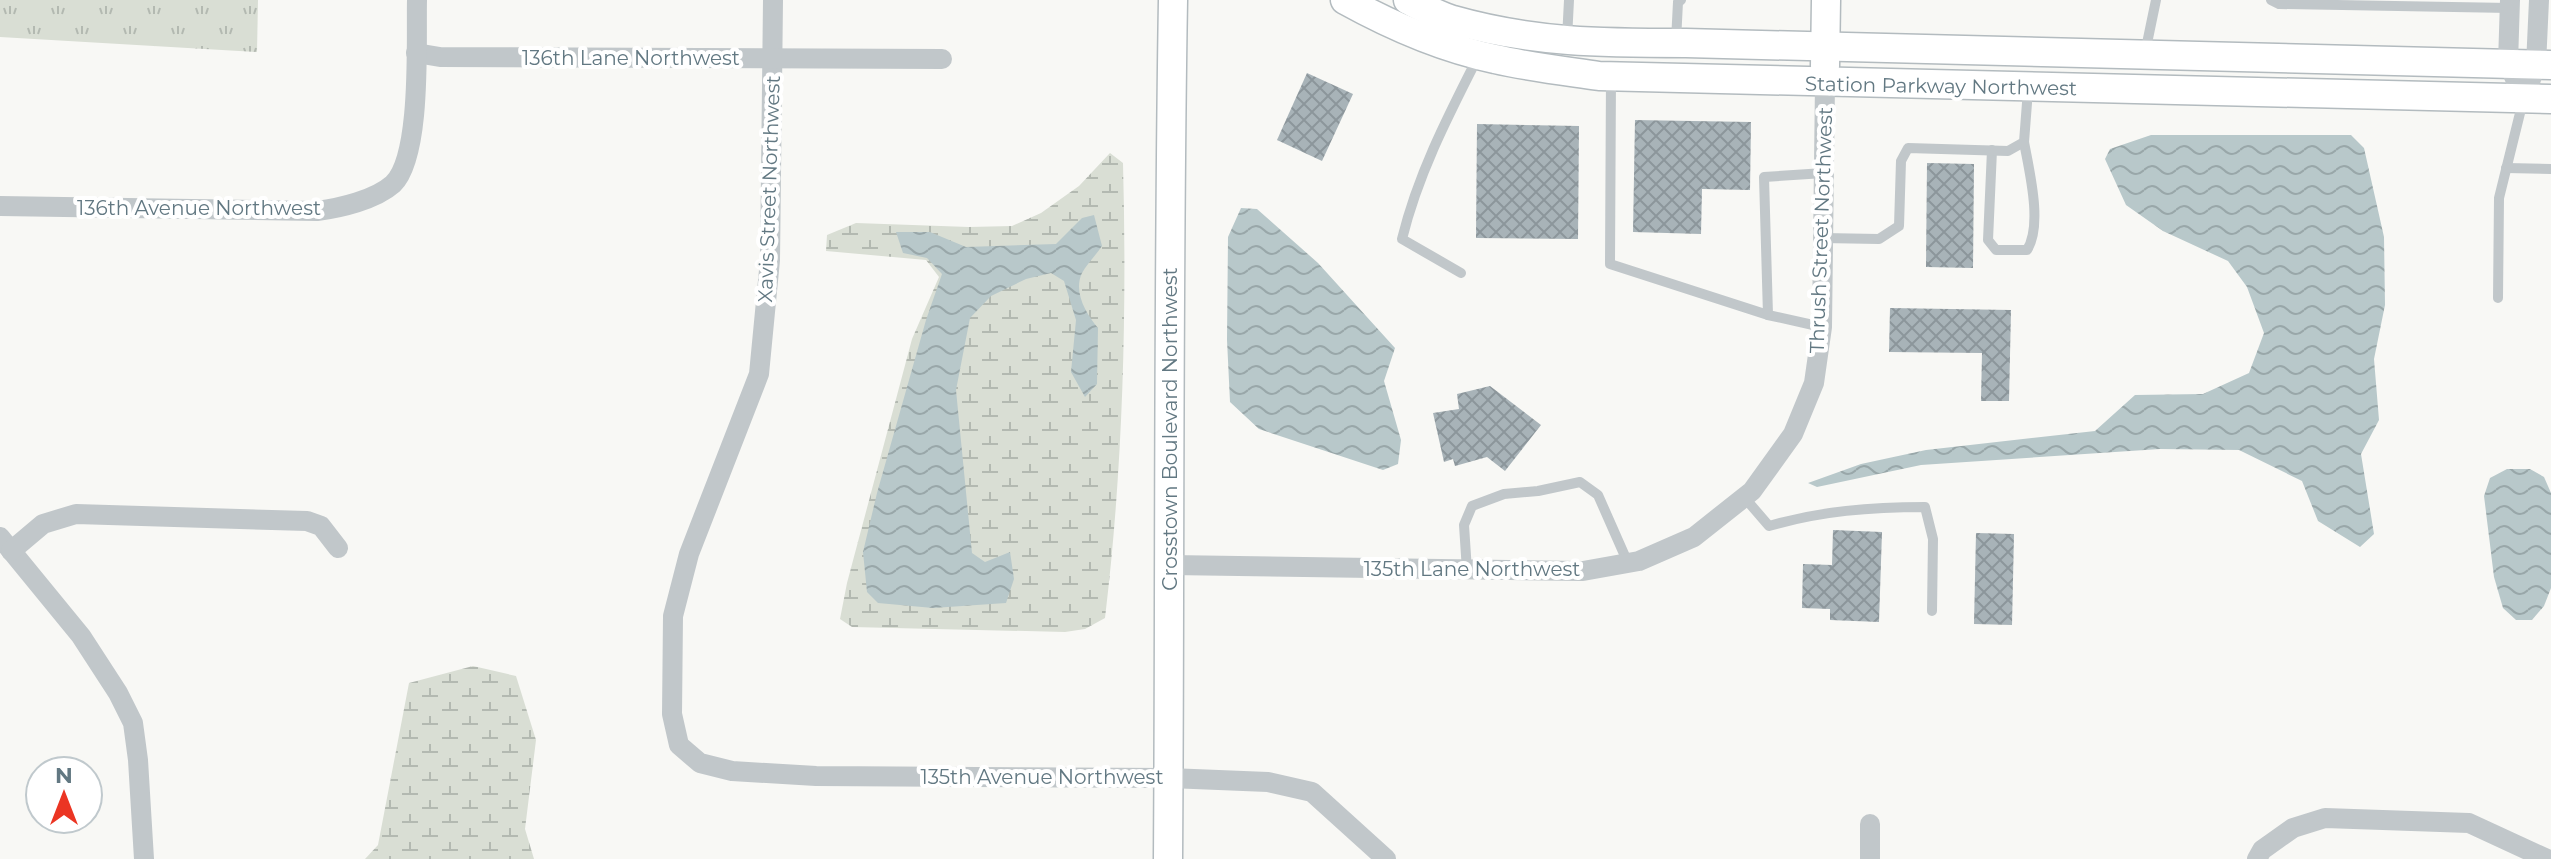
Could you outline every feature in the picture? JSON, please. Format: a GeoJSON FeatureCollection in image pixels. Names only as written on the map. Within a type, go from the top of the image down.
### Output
{"type":"FeatureCollection","features":[{"type":"Feature","properties":{"kind":"street"},"geometry":{"type":"LineString","coordinates":[[416,53],[417,0]]}},
{"type":"Feature","properties":{"kind":"street","name":"Xavis Street Northwest"},"geometry":{"type":"LineString","coordinates":[[679,745],[672,714],[673,616],[689,554],[759,374],[770,260],[773,0]]}},
{"type":"Feature","properties":{"kind":"street","name":"Crosstown Boulevard Northwest"},"geometry":{"type":"LineString","coordinates":[[1168,859],[1173,0]]}},
{"type":"Feature","properties":{"kind":"street","name":"Station Parkway Northwest"},"geometry":{"type":"LineString","coordinates":[[1408,0],[1450,19],[1523,37],[1588,44],[1676,43],[2531,64]]}},
{"type":"Feature","properties":{"kind":"street","name":"Thrush Street Northwest"},"geometry":{"type":"LineString","coordinates":[[1748,494],[1793,434],[1814,383],[1822,327],[1826,0]]}},
{"type":"Feature","properties":{"kind":"street"},"geometry":{"type":"LineString","coordinates":[[2531,64],[2539,0]]}},
{"type":"Feature","properties":{"kind":"street","name":"Station Parkway Northwest"},"geometry":{"type":"LineString","coordinates":[[1347,1],[1371,16],[1446,46],[1478,55],[1611,77],[2537,99]]}},
{"type":"Feature","properties":{"kind":"street"},"geometry":{"type":"LineString","coordinates":[[2510,4],[2531,64],[2537,99]]}},
{"type":"Feature","properties":{"kind":"street"},"geometry":{"type":"LineString","coordinates":[[1564,71],[1567,41]]}},
{"type":"Feature","properties":{"kind":"street","name":"136th Lane Northwest"},"geometry":{"type":"LineString","coordinates":[[416,53],[440,57],[942,59]]}},
{"type":"Feature","properties":{"kind":"street","name":"136th Avenue Northwest"},"geometry":{"type":"LineString","coordinates":[[0,206],[317,211],[343,207],[393,183],[406,162],[414,122],[416,53]]}},
{"type":"Feature","properties":{"kind":"street","name":"135th Lane Northwest"},"geometry":{"type":"LineString","coordinates":[[1171,565],[1583,571],[1639,561],[1694,537],[1748,494]]}},
{"type":"Feature","properties":{"kind":"street"},"geometry":{"type":"LineString","coordinates":[[144,859],[133,723],[118,693],[81,636],[6,544],[43,524],[76,514],[307,521],[321,526],[338,548]]}},
{"type":"Feature","properties":{"kind":"street","name":"135th Avenue Northwest"},"geometry":{"type":"LineString","coordinates":[[679,745],[700,763],[732,771],[816,776],[1169,778],[1268,782],[1312,792],[1386,859]]}},
{"type":"Feature","properties":{"kind":"street"},"geometry":{"type":"LineString","coordinates":[[2259,854],[2293,828],[2325,818],[2402,819],[2469,823],[2547,859]]}},
{"type":"Feature","properties":{"kind":"street"},"geometry":{"type":"LineString","coordinates":[[1870,824],[1870,859]]}},
{"type":"Feature","properties":{"kind":"lane"},"geometry":{"type":"LineString","coordinates":[[1567,41],[1569,0]]}},
{"type":"Feature","properties":{"kind":"lane"},"geometry":{"type":"LineString","coordinates":[[1676,43],[1678,2],[1681,0]]}},
{"type":"Feature","properties":{"kind":"lane"},"geometry":{"type":"LineString","coordinates":[[2144,55],[2156,0]]}},
{"type":"Feature","properties":{"kind":"lane"},"geometry":{"type":"LineString","coordinates":[[2271,0],[2279,4],[2510,4]]}},
{"type":"Feature","properties":{"kind":"lane"},"geometry":{"type":"LineString","coordinates":[[1461,273],[1402,239],[1436,139],[1478,55]]}},
{"type":"Feature","properties":{"kind":"lane"},"geometry":{"type":"LineString","coordinates":[[1611,77],[1610,264],[1768,315],[1822,327]]}},
{"type":"Feature","properties":{"kind":"lane"},"geometry":{"type":"LineString","coordinates":[[1992,150],[1988,240],[1996,250],[2027,250],[2033,241],[2033,196],[2024,142],[2028,88]]}},
{"type":"Feature","properties":{"kind":"lane"},"geometry":{"type":"LineString","coordinates":[[2498,298],[2499,198],[2506,168],[2537,99]]}},
{"type":"Feature","properties":{"kind":"lane"},"geometry":{"type":"LineString","coordinates":[[1823,238],[1879,239],[1899,226],[1901,161],[1908,148],[2008,151],[2024,142]]}},
{"type":"Feature","properties":{"kind":"lane"},"geometry":{"type":"LineString","coordinates":[[2506,168],[2551,169]]}},
{"type":"Feature","properties":{"kind":"lane"},"geometry":{"type":"LineString","coordinates":[[1768,315],[1764,177],[1824,173]]}},
{"type":"Feature","properties":{"kind":"lane"},"geometry":{"type":"LineString","coordinates":[[1467,571],[1464,525],[1472,506],[1504,494],[1580,482],[1598,495],[1628,563]]}},
{"type":"Feature","properties":{"kind":"lane"},"geometry":{"type":"LineString","coordinates":[[1748,494],[1769,526],[1808,515],[1878,507],[1925,507],[1933,539],[1932,611]]}},
{"type":"Feature","properties":{"kind":"green space"},"geometry":{"type":"Polygon","coordinates":[[[0,0],[258,0],[257,52],[0,37],[0,0]]]}},
{"type":"Feature","properties":{"kind":"green space"},"geometry":{"type":"Polygon","coordinates":[[[1110,153],[1123,163],[1124,334],[1120,448],[1105,618],[1085,629],[1065,632],[852,627],[840,619],[847,583],[912,339],[939,277],[926,260],[826,251],[827,235],[856,223],[1012,226],[1041,213],[1079,186],[1110,153]]]}},
{"type":"Feature","properties":{"kind":"green space"},"geometry":{"type":"Polygon","coordinates":[[[473,666],[516,676],[536,740],[525,829],[534,859],[365,859],[378,845],[409,683],[473,666]]]}},
{"type":"Feature","properties":{"kind":"water"},"geometry":{"type":"Polygon","coordinates":[[[2151,135],[2351,135],[2364,148],[2384,237],[2385,305],[2374,359],[2379,420],[2361,454],[2374,534],[2360,547],[2318,521],[2302,481],[2239,450],[2160,449],[1921,465],[1817,487],[1808,483],[1861,464],[1926,450],[2095,431],[2135,395],[2203,394],[2249,373],[2264,333],[2247,287],[2228,261],[2163,231],[2126,205],[2105,159],[2110,149],[2151,135]]]}},
{"type":"Feature","properties":{"kind":"water"},"geometry":{"type":"Polygon","coordinates":[[[1241,208],[1257,209],[1318,263],[1395,348],[1384,381],[1401,440],[1398,464],[1383,470],[1259,429],[1230,402],[1228,237],[1241,208]]]}},
{"type":"Feature","properties":{"kind":"water"},"geometry":{"type":"Polygon","coordinates":[[[1094,215],[1102,246],[1082,273],[1079,288],[1085,309],[1098,328],[1097,384],[1085,397],[1071,372],[1076,320],[1064,281],[1051,273],[1026,279],[991,296],[970,318],[956,390],[972,553],[985,562],[1010,552],[1014,579],[1006,603],[933,608],[878,603],[867,592],[863,552],[926,320],[942,274],[927,258],[903,253],[896,232],[930,232],[966,247],[1056,244],[1082,218],[1094,215]]]}},
{"type":"Feature","properties":{"kind":"water"},"geometry":{"type":"Polygon","coordinates":[[[2507,469],[2530,469],[2544,477],[2551,493],[2551,588],[2544,606],[2532,620],[2516,620],[2503,608],[2494,577],[2484,496],[2490,478],[2507,469]]]}},
{"type":"Feature","properties":{"kind":"building"},"geometry":{"type":"Polygon","coordinates":[[[1307,73],[1353,94],[1322,161],[1277,140],[1307,73]]]}},
{"type":"Feature","properties":{"kind":"building"},"geometry":{"type":"Polygon","coordinates":[[[1635,120],[1751,122],[1750,190],[1702,189],[1701,234],[1633,232],[1635,120]]]}},
{"type":"Feature","properties":{"kind":"building"},"geometry":{"type":"Polygon","coordinates":[[[1477,124],[1579,126],[1578,239],[1476,238],[1477,124]]]}},
{"type":"Feature","properties":{"kind":"building"},"geometry":{"type":"Polygon","coordinates":[[[1927,163],[1974,164],[1973,268],[1926,267],[1927,163]]]}},
{"type":"Feature","properties":{"kind":"building"},"geometry":{"type":"Polygon","coordinates":[[[1890,308],[2011,310],[2009,401],[1981,401],[1982,353],[1889,352],[1890,308]]]}},
{"type":"Feature","properties":{"kind":"building"},"geometry":{"type":"Polygon","coordinates":[[[1490,386],[1541,425],[1505,471],[1487,457],[1455,466],[1453,459],[1444,462],[1433,413],[1459,409],[1457,394],[1490,386]]]}},
{"type":"Feature","properties":{"kind":"building"},"geometry":{"type":"Polygon","coordinates":[[[1833,530],[1882,532],[1879,622],[1830,620],[1830,609],[1802,608],[1803,564],[1832,565],[1833,530]]]}},
{"type":"Feature","properties":{"kind":"building"},"geometry":{"type":"Polygon","coordinates":[[[1976,533],[2014,534],[2012,625],[1974,624],[1976,533]]]}}]}
